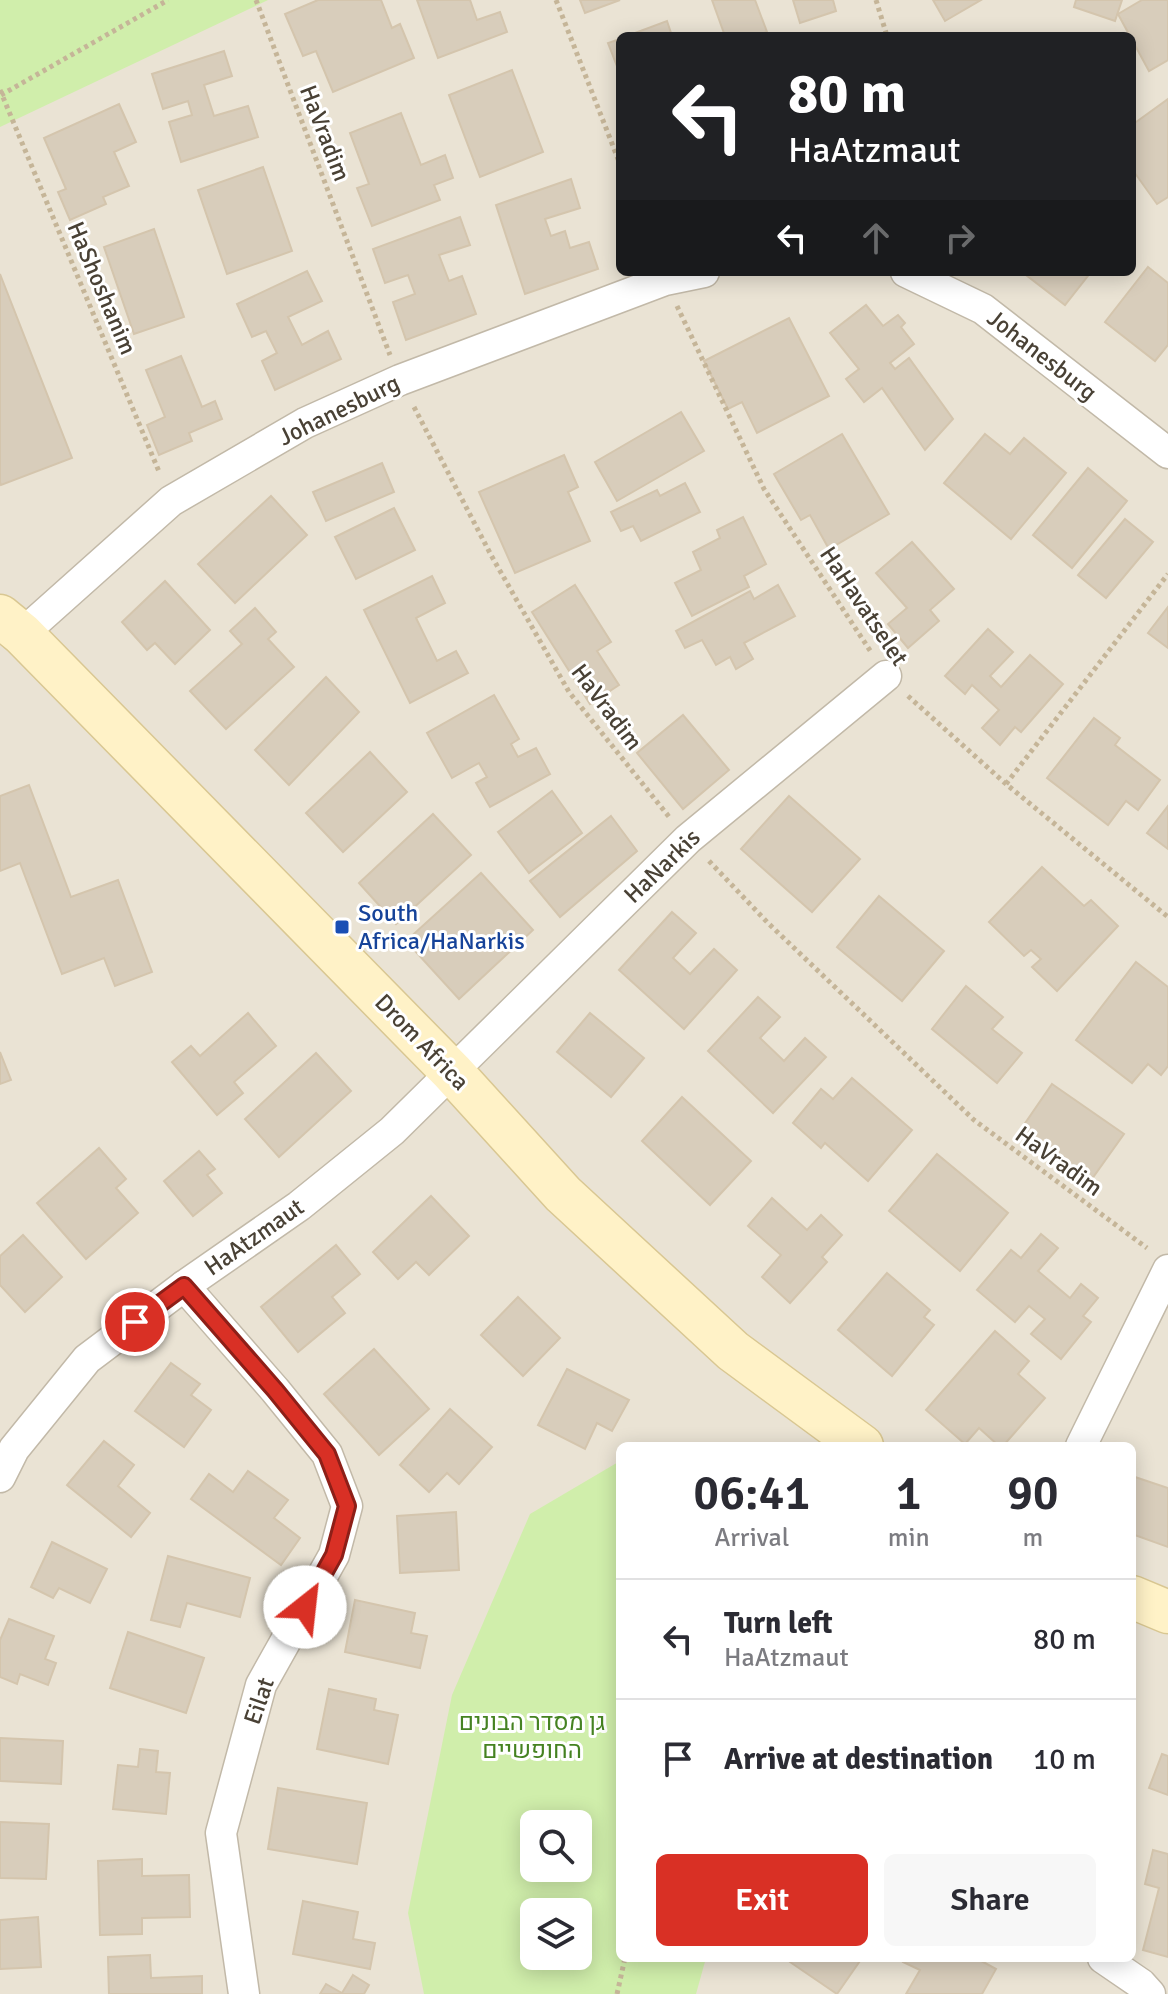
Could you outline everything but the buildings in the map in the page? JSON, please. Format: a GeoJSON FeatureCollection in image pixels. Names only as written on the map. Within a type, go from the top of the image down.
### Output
{"type":"FeatureCollection","features":[{"type":"Feature","properties":{"kind":"street","name":"Johanesburg"},"geometry":{"type":"LineString","coordinates":[[11,625],[171,501],[305,423],[400,380],[665,280],[684,276]]}},
{"type":"Feature","properties":{"kind":"street","name":"Johanesburg"},"geometry":{"type":"LineString","coordinates":[[914,276],[983,309],[1168,453]]}},
{"type":"Feature","properties":{"kind":"street","name":"Drom Africa"},"geometry":{"type":"LineString","coordinates":[[11,625],[452,1072],[563,1194],[722,1341],[857,1442]]}},
{"type":"Feature","properties":{"kind":"street","name":"HaNarkis"},"geometry":{"type":"LineString","coordinates":[[452,1072],[688,839],[886,676]]}},
{"type":"Feature","properties":{"kind":"street","name":"HaAtzmaut"},"geometry":{"type":"LineString","coordinates":[[0,1477],[14,1449],[87,1359],[184,1286],[299,1206],[392,1131],[452,1072]]}},
{"type":"Feature","properties":{"kind":"street"},"geometry":{"type":"LineString","coordinates":[[1083,1442],[1162,1262]]}},
{"type":"Feature","properties":{"kind":"street","name":"Eilat"},"geometry":{"type":"LineString","coordinates":[[184,1286],[327,1454],[347,1506],[334,1555],[261,1685],[221,1833],[244,1994]]}},
{"type":"Feature","properties":{"kind":"street"},"geometry":{"type":"LineString","coordinates":[[1136,1599],[1168,1612]]}},
{"type":"Feature","properties":{"kind":"street"},"geometry":{"type":"LineString","coordinates":[[1109,1962],[1150,1994]]}},
{"type":"Feature","properties":{"kind":"path"},"geometry":{"type":"LineString","coordinates":[[1,93],[168,0]]}},
{"type":"Feature","properties":{"kind":"path","name":"HaVradim"},"geometry":{"type":"LineString","coordinates":[[256,0],[400,380],[491,555],[569,692],[688,839],[768,923],[974,1120],[1162,1262]]}},
{"type":"Feature","properties":{"kind":"path"},"geometry":{"type":"LineString","coordinates":[[556,0],[616,154]]}},
{"type":"Feature","properties":{"kind":"path"},"geometry":{"type":"LineString","coordinates":[[876,0],[886,32]]}},
{"type":"Feature","properties":{"kind":"path","name":"HaShoshanim"},"geometry":{"type":"LineString","coordinates":[[1,93],[171,501]]}},
{"type":"Feature","properties":{"kind":"path","name":"HaHavatselet"},"geometry":{"type":"LineString","coordinates":[[665,280],[764,489],[886,676],[1006,784],[1168,917]]}},
{"type":"Feature","properties":{"kind":"path"},"geometry":{"type":"LineString","coordinates":[[1006,784],[1168,574]]}},
{"type":"Feature","properties":{"kind":"path"},"geometry":{"type":"LineString","coordinates":[[617,1994],[624,1962]]}},
{"type":"Feature","properties":{"kind":"shaded area"},"geometry":{"type":"Polygon","coordinates":[[[0,0],[1168,0],[1168,1994],[0,1994],[0,0]]]}},
{"type":"Feature","properties":{"kind":"green space"},"geometry":{"type":"Polygon","coordinates":[[[0,0],[268,0],[0,127],[0,0]]]}},
{"type":"Feature","properties":{"kind":"green space","name":"גן מסדר הבונים החופשיים"},"geometry":{"type":"Polygon","coordinates":[[[616,1463],[616,1962],[705,1962],[696,1994],[424,1994],[408,1913],[452,1695],[530,1514],[616,1463]]]}},
{"type":"Feature","properties":{"kind":"place","name":"South Africa/HaNarkis"},"geometry":{"type":"Point","coordinates":[342,927]}},
{"type":"Feature","properties":{"kind":"route"},"geometry":{"type":"LineString","coordinates":[[135,1322],[184,1286],[327,1454],[347,1506],[334,1555],[305,1607]]}}]}
